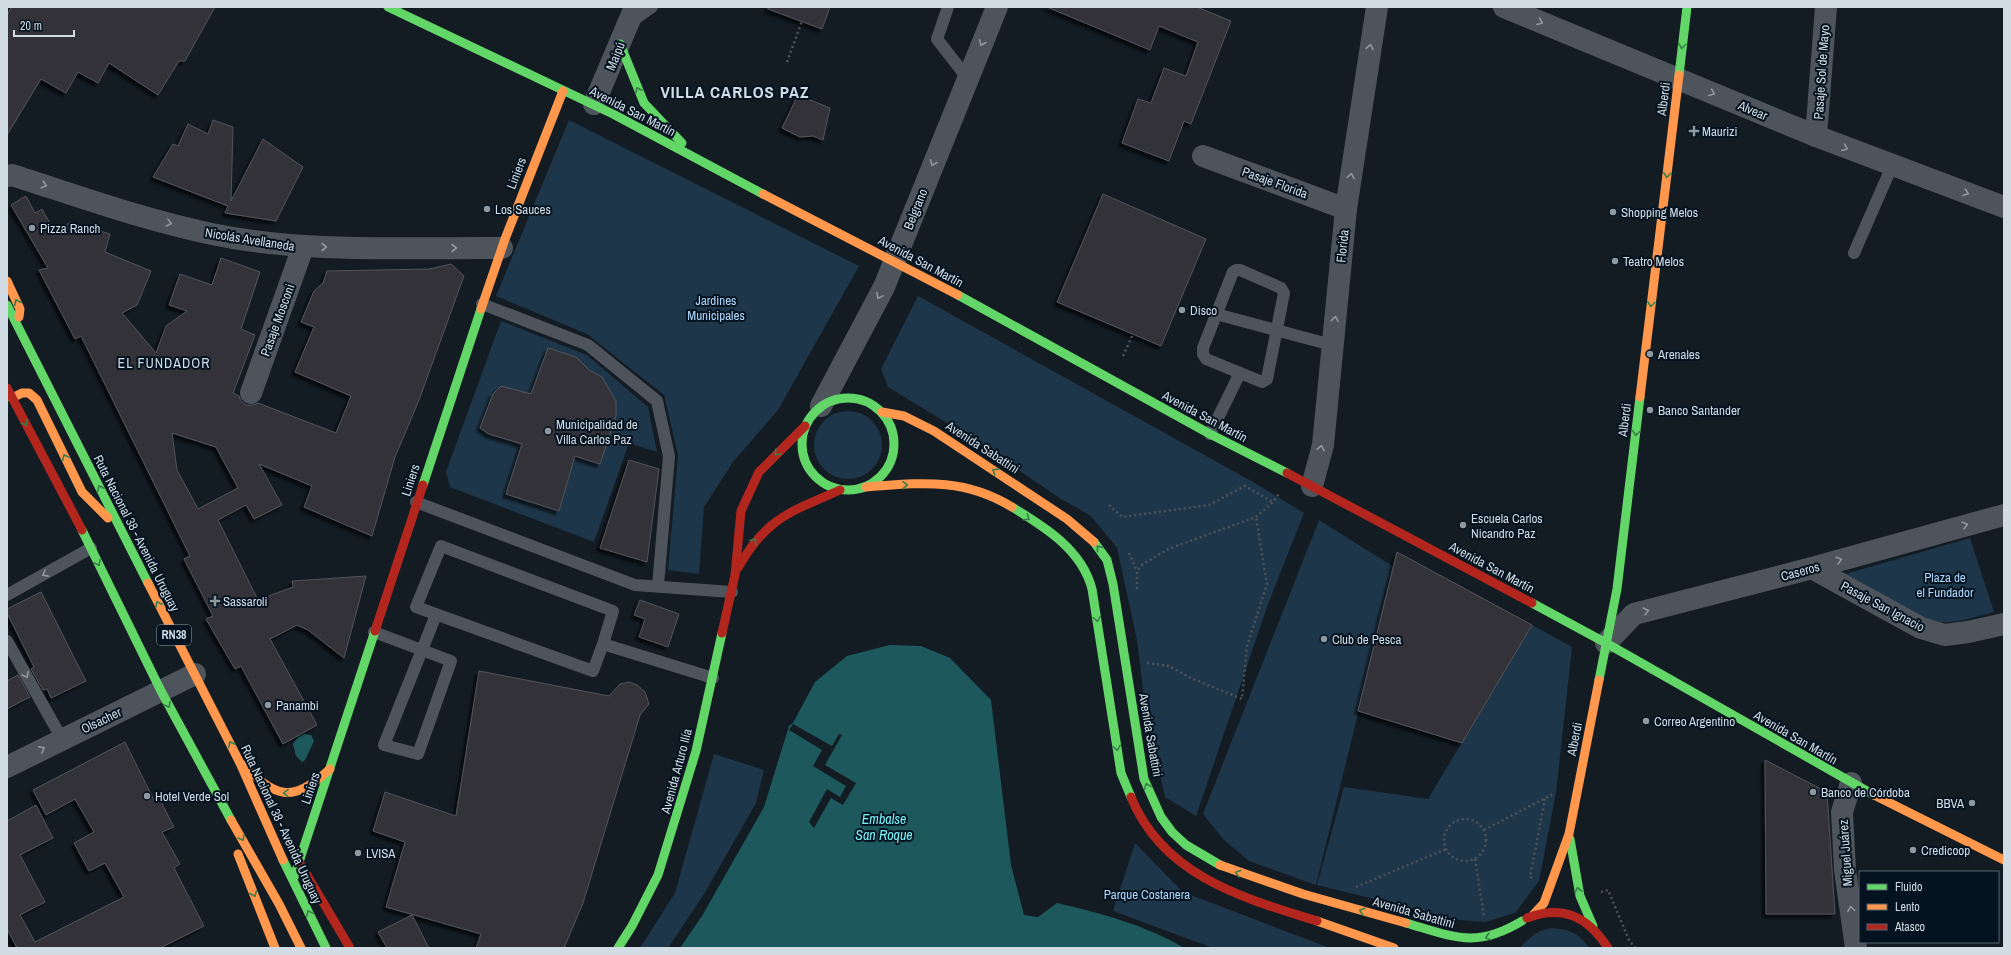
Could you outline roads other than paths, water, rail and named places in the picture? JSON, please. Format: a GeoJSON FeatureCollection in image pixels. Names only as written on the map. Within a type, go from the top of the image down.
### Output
{"type":"FeatureCollection","features":[{"type":"Feature","properties":{"kind":"main road","name":"Avenida San Martín"},"geometry":{"type":"LineString","coordinates":[[388,7],[563,91],[594,104],[700,161],[894,261],[1210,434],[1312,486],[1606,643],[1851,783],[2004,860]]}},
{"type":"Feature","properties":{"kind":"main road","name":"Alberdi"},"geometry":{"type":"LineString","coordinates":[[1533,915],[1544,903],[1569,834],[1617,589],[1687,7]]}},
{"type":"Feature","properties":{"kind":"main road"},"geometry":{"type":"LineString","coordinates":[[620,44],[644,103],[700,161]]}},
{"type":"Feature","properties":{"kind":"main road","name":"Liniers"},"geometry":{"type":"LineString","coordinates":[[292,880],[482,304],[502,248],[563,91]]}},
{"type":"Feature","properties":{"kind":"main road"},"geometry":{"type":"LineString","coordinates":[[7,281],[20,309],[18,324]]}},
{"type":"Feature","properties":{"kind":"main road","name":"Ruta Nacional 38 - Avenida Uruguay"},"geometry":{"type":"LineString","coordinates":[[7,304],[240,763],[292,880],[326,948]]}},
{"type":"Feature","properties":{"kind":"main road"},"geometry":{"type":"LineString","coordinates":[[9,396],[29,393],[37,400],[82,492],[122,532]]}},
{"type":"Feature","properties":{"kind":"main road","name":"RN38"},"geometry":{"type":"LineString","coordinates":[[9,396],[91,548],[161,691],[208,780],[279,904],[301,948]]}},
{"type":"Feature","properties":{"kind":"main road"},"geometry":{"type":"LineString","coordinates":[[732,592],[741,511],[759,472],[805,426],[812,415],[821,406],[833,400],[846,397],[871,403],[882,412],[890,424],[894,438],[894,454],[888,468],[879,479],[866,487]]}},
{"type":"Feature","properties":{"kind":"main road","name":"Avenida Sabattini"},"geometry":{"type":"LineString","coordinates":[[882,412],[904,416],[934,431],[1060,514],[1097,545],[1107,560],[1113,584],[1144,779],[1161,817],[1172,832],[1186,845],[1225,868],[1303,894],[1458,938],[1479,940],[1504,933],[1522,921]]}},
{"type":"Feature","properties":{"kind":"main road"},"geometry":{"type":"LineString","coordinates":[[805,426],[802,446],[807,466],[816,477],[827,485],[840,490],[853,490],[866,487],[953,486],[982,491],[1014,508],[1065,546],[1083,565],[1092,589],[1121,773],[1126,791],[1136,814],[1151,837],[1167,854],[1184,868],[1204,881],[1225,890],[1354,932],[1394,948]]}},
{"type":"Feature","properties":{"kind":"main road"},"geometry":{"type":"LineString","coordinates":[[735,575],[748,549],[762,531],[777,519],[840,490]]}},
{"type":"Feature","properties":{"kind":"main road","name":"Avenida Arturo Ilía"},"geometry":{"type":"LineString","coordinates":[[618,948],[632,926],[658,875],[696,751],[732,592]]}},
{"type":"Feature","properties":{"kind":"main road"},"geometry":{"type":"LineString","coordinates":[[240,763],[271,790],[291,793],[308,788],[330,768]]}},
{"type":"Feature","properties":{"kind":"main road"},"geometry":{"type":"LineString","coordinates":[[240,763],[279,828]]}},
{"type":"Feature","properties":{"kind":"main road"},"geometry":{"type":"LineString","coordinates":[[208,780],[272,946]]}},
{"type":"Feature","properties":{"kind":"main road","name":"Alberdi"},"geometry":{"type":"LineString","coordinates":[[1569,834],[1580,896],[1593,926]]}},
{"type":"Feature","properties":{"kind":"main road"},"geometry":{"type":"LineString","coordinates":[[287,842],[350,948]]}},
{"type":"Feature","properties":{"kind":"main road"},"geometry":{"type":"LineString","coordinates":[[1504,940],[1512,929],[1533,915],[1548,911],[1565,912],[1580,917],[1593,926],[1602,937],[1608,948]]}},
{"type":"Feature","properties":{"kind":"street","name":"Belgrano"},"geometry":{"type":"LineString","coordinates":[[821,406],[884,287],[998,7]]}},
{"type":"Feature","properties":{"kind":"street","name":"Florida"},"geometry":{"type":"LineString","coordinates":[[1312,486],[1322,446],[1346,209],[1376,7]]}},
{"type":"Feature","properties":{"kind":"street","name":"Alvear"},"geometry":{"type":"LineString","coordinates":[[1504,7],[1816,136],[1892,166],[2004,207]]}},
{"type":"Feature","properties":{"kind":"street","name":"Pasaje Sol de Mayo"},"geometry":{"type":"LineString","coordinates":[[1816,136],[1826,7]]}},
{"type":"Feature","properties":{"kind":"street","name":"Maipú"},"geometry":{"type":"LineString","coordinates":[[594,104],[631,15]]}},
{"type":"Feature","properties":{"kind":"street","name":"Pasaje Florida"},"geometry":{"type":"LineString","coordinates":[[1203,156],[1346,209]]}},
{"type":"Feature","properties":{"kind":"street","name":"Nicolás Avellaneda"},"geometry":{"type":"LineString","coordinates":[[7,176],[12,175],[148,218],[213,234],[303,247],[502,248]]}},
{"type":"Feature","properties":{"kind":"street","name":"Pasaje Mosconi"},"geometry":{"type":"LineString","coordinates":[[251,393],[303,247]]}},
{"type":"Feature","properties":{"kind":"street","name":"Caseros"},"geometry":{"type":"LineString","coordinates":[[1606,643],[1634,614],[1812,568],[2004,515]]}},
{"type":"Feature","properties":{"kind":"street","name":"Pasaje San Ignacio"},"geometry":{"type":"LineString","coordinates":[[1812,568],[1921,628],[1945,635],[1968,632],[2004,624]]}},
{"type":"Feature","properties":{"kind":"street","name":"Olsacher"},"geometry":{"type":"LineString","coordinates":[[7,767],[195,674]]}},
{"type":"Feature","properties":{"kind":"street","name":"Miguel Juárez"},"geometry":{"type":"LineString","coordinates":[[1851,783],[1842,812],[1845,870],[1856,948]]}},
{"type":"Feature","properties":{"kind":"lane"},"geometry":{"type":"LineString","coordinates":[[631,15],[652,7]]}},
{"type":"Feature","properties":{"kind":"lane"},"geometry":{"type":"LineString","coordinates":[[948,7],[937,39],[968,78]]}},
{"type":"Feature","properties":{"kind":"lane"},"geometry":{"type":"LineString","coordinates":[[1854,253],[1892,166]]}},
{"type":"Feature","properties":{"kind":"lane"},"geometry":{"type":"LineString","coordinates":[[1240,270],[1281,288],[1283,291],[1276,330],[1267,379],[1262,382],[1206,358],[1203,354],[1203,348],[1232,272],[1240,270]]}},
{"type":"Feature","properties":{"kind":"lane"},"geometry":{"type":"LineString","coordinates":[[482,304],[588,345],[656,401],[669,456],[658,586]]}},
{"type":"Feature","properties":{"kind":"lane"},"geometry":{"type":"LineString","coordinates":[[1216,314],[1332,345]]}},
{"type":"Feature","properties":{"kind":"lane"},"geometry":{"type":"LineString","coordinates":[[1210,434],[1240,373]]}},
{"type":"Feature","properties":{"kind":"lane"},"geometry":{"type":"LineString","coordinates":[[416,502],[635,585],[732,592]]}},
{"type":"Feature","properties":{"kind":"lane"},"geometry":{"type":"LineString","coordinates":[[441,546],[613,611],[603,644],[593,671],[436,615],[416,606],[441,546]]}},
{"type":"Feature","properties":{"kind":"lane"},"geometry":{"type":"LineString","coordinates":[[7,595],[91,548]]}},
{"type":"Feature","properties":{"kind":"lane"},"geometry":{"type":"LineString","coordinates":[[374,632],[422,650],[451,661],[418,754],[384,745],[422,650],[436,615]]}},
{"type":"Feature","properties":{"kind":"lane"},"geometry":{"type":"LineString","coordinates":[[7,641],[62,739]]}},
{"type":"Feature","properties":{"kind":"lane"},"geometry":{"type":"LineString","coordinates":[[603,644],[713,678]]}},
{"type":"Feature","properties":{"kind":"water","name":"Embalse San Roque"},"geometry":{"type":"Polygon","coordinates":[[[890,645],[921,646],[950,658],[991,700],[1011,865],[1024,915],[1038,917],[1057,903],[1090,911],[1138,926],[1184,948],[680,948],[702,916],[764,807],[789,726],[793,723],[815,682],[847,656],[890,645]]]}},
{"type":"Feature","properties":{"kind":"water"},"geometry":{"type":"Polygon","coordinates":[[[304,734],[311,735],[314,741],[305,760],[302,762],[296,756],[293,744],[298,737],[304,734]]]}},
{"type":"Feature","properties":{"kind":"place","name":"Maurizi"},"geometry":{"type":"Point","coordinates":[1694,131]}},
{"type":"Feature","properties":{"kind":"place","name":"Los Sauces"},"geometry":{"type":"Point","coordinates":[487,209]}},
{"type":"Feature","properties":{"kind":"place","name":"Shopping Melos"},"geometry":{"type":"Point","coordinates":[1613,212]}},
{"type":"Feature","properties":{"kind":"place","name":"Pizza Ranch"},"geometry":{"type":"Point","coordinates":[32,228]}},
{"type":"Feature","properties":{"kind":"place","name":"Teatro Melos"},"geometry":{"type":"Point","coordinates":[1615,261]}},
{"type":"Feature","properties":{"kind":"place","name":"Disco"},"geometry":{"type":"Point","coordinates":[1182,310]}},
{"type":"Feature","properties":{"kind":"place","name":"Arenales"},"geometry":{"type":"Point","coordinates":[1650,354]}},
{"type":"Feature","properties":{"kind":"place","name":"Banco Santander"},"geometry":{"type":"Point","coordinates":[1650,410]}},
{"type":"Feature","properties":{"kind":"place","name":"Municipalidad de Villa Carlos Paz"},"geometry":{"type":"Point","coordinates":[548,431]}},
{"type":"Feature","properties":{"kind":"place","name":"Escuela Carlos Nicandro Paz"},"geometry":{"type":"Point","coordinates":[1463,525]}},
{"type":"Feature","properties":{"kind":"place","name":"Sassaroli"},"geometry":{"type":"Point","coordinates":[215,601]}},
{"type":"Feature","properties":{"kind":"place","name":"Club de Pesca"},"geometry":{"type":"Point","coordinates":[1324,639]}},
{"type":"Feature","properties":{"kind":"place","name":"Panambi"},"geometry":{"type":"Point","coordinates":[268,705]}},
{"type":"Feature","properties":{"kind":"place","name":"Correo Argentino"},"geometry":{"type":"Point","coordinates":[1646,721]}},
{"type":"Feature","properties":{"kind":"place","name":"Banco de Córdoba"},"geometry":{"type":"Point","coordinates":[1813,792]}},
{"type":"Feature","properties":{"kind":"place","name":"Hotel Verde Sol"},"geometry":{"type":"Point","coordinates":[147,796]}},
{"type":"Feature","properties":{"kind":"place","name":"BBVA"},"geometry":{"type":"Point","coordinates":[1972,803]}},
{"type":"Feature","properties":{"kind":"place","name":"Credicoop"},"geometry":{"type":"Point","coordinates":[1913,850]}},
{"type":"Feature","properties":{"kind":"place","name":"LVISA"},"geometry":{"type":"Point","coordinates":[358,853]}},
{"type":"Feature","properties":{"kind":"district","name":"VILLA CARLOS PAZ"},"geometry":{"type":"Point","coordinates":[735,92]}},
{"type":"Feature","properties":{"kind":"district","name":"EL FUNDADOR"},"geometry":{"type":"Point","coordinates":[164,363]}},
{"type":"Feature","properties":{"kind":"park label","name":"Jardines Municipales"},"geometry":{"type":"Point","coordinates":[716,308]}},
{"type":"Feature","properties":{"kind":"park label","name":"Plaza de el Fundador"},"geometry":{"type":"Point","coordinates":[1945,584]}},
{"type":"Feature","properties":{"kind":"park label","name":"Parque Costanera"},"geometry":{"type":"Point","coordinates":[1147,894]}}]}
